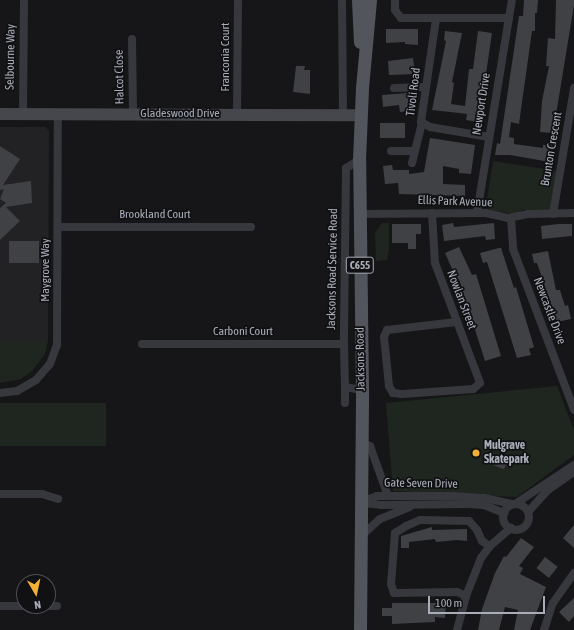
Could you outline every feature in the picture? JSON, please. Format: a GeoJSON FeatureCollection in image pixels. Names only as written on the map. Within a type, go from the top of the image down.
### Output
{"type":"FeatureCollection","features":[{"type":"Feature","properties":{"kind":"main road","name":"Jacksons Road"},"geometry":{"type":"LineString","coordinates":[[358,0],[362,88]]}},
{"type":"Feature","properties":{"kind":"main road","name":"Jacksons Road"},"geometry":{"type":"LineString","coordinates":[[360,630],[362,390],[359,160],[360,115],[370,0]]}},
{"type":"Feature","properties":{"kind":"street","name":"Selbourne Way"},"geometry":{"type":"LineString","coordinates":[[23,114],[24,0]]}},
{"type":"Feature","properties":{"kind":"street","name":"Franconia Court"},"geometry":{"type":"LineString","coordinates":[[237,114],[238,0]]}},
{"type":"Feature","properties":{"kind":"street"},"geometry":{"type":"LineString","coordinates":[[342,0],[343,115]]}},
{"type":"Feature","properties":{"kind":"street"},"geometry":{"type":"LineString","coordinates":[[395,0],[395,10],[401,18],[509,18]]}},
{"type":"Feature","properties":{"kind":"street","name":"Newport Drive"},"geometry":{"type":"LineString","coordinates":[[476,213],[512,0]]}},
{"type":"Feature","properties":{"kind":"street","name":"Tivoli Road"},"geometry":{"type":"LineString","coordinates":[[436,18],[425,87],[421,119],[422,123],[430,127],[489,136]]}},
{"type":"Feature","properties":{"kind":"street","name":"Halcot Close"},"geometry":{"type":"LineString","coordinates":[[132,39],[133,114]]}},
{"type":"Feature","properties":{"kind":"street"},"geometry":{"type":"LineString","coordinates":[[394,88],[425,87]]}},
{"type":"Feature","properties":{"kind":"street","name":"Brunton Crescent"},"geometry":{"type":"LineString","coordinates":[[553,214],[574,88]]}},
{"type":"Feature","properties":{"kind":"street","name":"Gladeswood Drive"},"geometry":{"type":"LineString","coordinates":[[0,114],[360,115]]}},
{"type":"Feature","properties":{"kind":"street","name":"Maygrove Way"},"geometry":{"type":"LineString","coordinates":[[0,393],[17,390],[36,380],[50,364],[56,350],[58,114]]}},
{"type":"Feature","properties":{"kind":"street"},"geometry":{"type":"LineString","coordinates":[[412,163],[422,123]]}},
{"type":"Feature","properties":{"kind":"street"},"geometry":{"type":"LineString","coordinates":[[391,151],[414,151]]}},
{"type":"Feature","properties":{"kind":"street","name":"Jacksons Road Service Road"},"geometry":{"type":"LineString","coordinates":[[345,403],[346,387],[344,344],[346,168],[359,160]]}},
{"type":"Feature","properties":{"kind":"street","name":"Nowlan Street"},"geometry":{"type":"LineString","coordinates":[[432,213],[433,257],[480,380],[479,386],[473,389],[402,394],[393,393],[389,386],[384,338],[387,330],[457,322]]}},
{"type":"Feature","properties":{"kind":"street","name":"Ellis Park Avenue"},"geometry":{"type":"LineString","coordinates":[[359,214],[476,213],[511,218],[528,214],[574,214]]}},
{"type":"Feature","properties":{"kind":"street","name":"Newcastle Drive"},"geometry":{"type":"LineString","coordinates":[[511,218],[513,249],[573,408]]}},
{"type":"Feature","properties":{"kind":"street","name":"Brookland Court"},"geometry":{"type":"LineString","coordinates":[[58,227],[251,227]]}},
{"type":"Feature","properties":{"kind":"street","name":"Carboni Court"},"geometry":{"type":"LineString","coordinates":[[142,344],[344,344]]}},
{"type":"Feature","properties":{"kind":"street"},"geometry":{"type":"LineString","coordinates":[[346,387],[362,390]]}},
{"type":"Feature","properties":{"kind":"street"},"geometry":{"type":"LineString","coordinates":[[361,442],[370,446],[388,496]]}},
{"type":"Feature","properties":{"kind":"street"},"geometry":{"type":"LineString","coordinates":[[508,525],[504,512],[574,465]]}},
{"type":"Feature","properties":{"kind":"street"},"geometry":{"type":"LineString","coordinates":[[528,512],[548,490],[574,472]]}},
{"type":"Feature","properties":{"kind":"street"},"geometry":{"type":"LineString","coordinates":[[0,494],[42,494],[58,499]]}},
{"type":"Feature","properties":{"kind":"street","name":"Gate Seven Drive"},"geometry":{"type":"LineString","coordinates":[[362,502],[377,496],[388,496],[484,498],[514,504]]}},
{"type":"Feature","properties":{"kind":"street","name":"Gate Seven Drive"},"geometry":{"type":"LineString","coordinates":[[362,502],[417,505],[484,505],[504,512]]}},
{"type":"Feature","properties":{"kind":"street"},"geometry":{"type":"LineString","coordinates":[[508,525],[518,529],[524,526],[528,521],[528,512],[523,506],[514,504]]}},
{"type":"Feature","properties":{"kind":"street","name":"Gate Seven Drive"},"geometry":{"type":"LineString","coordinates":[[361,536],[380,519],[417,505]]}},
{"type":"Feature","properties":{"kind":"street"},"geometry":{"type":"LineString","coordinates":[[466,596],[457,592],[394,592],[391,584],[396,533],[406,526],[420,520],[469,521],[477,530],[482,541],[492,544]]}},
{"type":"Feature","properties":{"kind":"street"},"geometry":{"type":"LineString","coordinates":[[457,630],[474,573],[492,544],[508,525]]}},
{"type":"Feature","properties":{"kind":"street"},"geometry":{"type":"LineString","coordinates":[[544,630],[553,604],[571,583],[574,573]]}},
{"type":"Feature","properties":{"kind":"street"},"geometry":{"type":"LineString","coordinates":[[0,606],[16,606]]}},
{"type":"Feature","properties":{"kind":"shaded area"},"geometry":{"type":"Polygon","coordinates":[[[0,127],[46,127],[49,131],[48,341],[0,341],[0,127]]]}},
{"type":"Feature","properties":{"kind":"shaded area"},"geometry":{"type":"Polygon","coordinates":[[[493,161],[557,171],[550,210],[524,210],[514,214],[491,210],[486,205],[493,161]]]}},
{"type":"Feature","properties":{"kind":"shaded area"},"geometry":{"type":"Polygon","coordinates":[[[382,223],[389,223],[389,249],[387,260],[376,261],[375,233],[382,223]]]}},
{"type":"Feature","properties":{"kind":"shaded area"},"geometry":{"type":"Polygon","coordinates":[[[0,341],[48,341],[45,354],[32,371],[21,379],[0,383],[0,341]]]}},
{"type":"Feature","properties":{"kind":"shaded area"},"geometry":{"type":"Polygon","coordinates":[[[557,386],[574,430],[574,455],[517,497],[393,491],[386,403],[557,386]]]}},
{"type":"Feature","properties":{"kind":"shaded area"},"geometry":{"type":"Polygon","coordinates":[[[0,403],[106,403],[106,446],[0,446],[0,403]]]}},
{"type":"Feature","properties":{"kind":"building"},"geometry":{"type":"Polygon","coordinates":[[[524,0],[538,0],[537,13],[535,13],[535,31],[532,31],[519,124],[511,122],[509,137],[514,138],[514,144],[543,148],[543,145],[552,145],[550,162],[510,155],[495,155],[497,143],[500,144],[519,16],[523,16],[524,0]]]}},
{"type":"Feature","properties":{"kind":"building"},"geometry":{"type":"Polygon","coordinates":[[[556,0],[574,0],[574,5],[553,133],[540,132],[542,101],[549,66],[546,66],[548,38],[555,39],[556,0]]]}},
{"type":"Feature","properties":{"kind":"building"},"geometry":{"type":"Polygon","coordinates":[[[386,29],[418,29],[418,45],[405,44],[405,42],[386,43],[386,29]]]}},
{"type":"Feature","properties":{"kind":"building"},"geometry":{"type":"Polygon","coordinates":[[[445,31],[462,33],[452,82],[454,83],[451,104],[465,106],[469,69],[473,69],[478,31],[492,33],[479,122],[466,120],[467,114],[432,110],[446,41],[444,40],[445,31]]]}},
{"type":"Feature","properties":{"kind":"building"},"geometry":{"type":"Polygon","coordinates":[[[413,58],[415,74],[389,75],[388,61],[413,58]]]}},
{"type":"Feature","properties":{"kind":"building"},"geometry":{"type":"Polygon","coordinates":[[[296,66],[305,66],[304,70],[310,70],[310,94],[293,92],[296,66]]]}},
{"type":"Feature","properties":{"kind":"building"},"geometry":{"type":"Polygon","coordinates":[[[408,93],[410,111],[400,112],[399,105],[383,107],[382,95],[408,93]]]}},
{"type":"Feature","properties":{"kind":"building"},"geometry":{"type":"Polygon","coordinates":[[[380,123],[405,123],[405,138],[380,138],[380,123]]]}},
{"type":"Feature","properties":{"kind":"building"},"geometry":{"type":"Polygon","coordinates":[[[430,138],[475,145],[471,174],[459,173],[459,169],[443,166],[443,184],[465,185],[465,196],[399,194],[398,183],[385,184],[383,166],[392,165],[393,170],[409,170],[409,174],[424,172],[430,138]]]}},
{"type":"Feature","properties":{"kind":"building"},"geometry":{"type":"Polygon","coordinates":[[[0,146],[20,159],[3,185],[31,181],[32,203],[6,207],[20,221],[0,240],[0,208],[6,203],[0,199],[4,189],[0,190],[0,146]]]}},
{"type":"Feature","properties":{"kind":"building"},"geometry":{"type":"Polygon","coordinates":[[[453,223],[454,227],[494,223],[495,239],[486,240],[485,236],[444,241],[442,225],[453,223]]]}},
{"type":"Feature","properties":{"kind":"building"},"geometry":{"type":"Polygon","coordinates":[[[392,224],[421,224],[421,234],[416,234],[416,249],[408,249],[408,243],[392,243],[392,224]]]}},
{"type":"Feature","properties":{"kind":"building"},"geometry":{"type":"Polygon","coordinates":[[[572,224],[572,236],[542,239],[541,226],[572,224]]]}},
{"type":"Feature","properties":{"kind":"building"},"geometry":{"type":"Polygon","coordinates":[[[9,241],[39,241],[39,263],[9,263],[9,241]]]}},
{"type":"Feature","properties":{"kind":"building"},"geometry":{"type":"Polygon","coordinates":[[[459,247],[472,275],[476,274],[501,356],[485,361],[459,279],[457,280],[445,253],[459,247]]]}},
{"type":"Feature","properties":{"kind":"building"},"geometry":{"type":"Polygon","coordinates":[[[501,248],[514,288],[516,287],[534,347],[529,349],[531,355],[517,358],[487,262],[483,263],[480,253],[501,248]]]}},
{"type":"Feature","properties":{"kind":"building"},"geometry":{"type":"Polygon","coordinates":[[[548,251],[556,290],[560,290],[565,306],[568,305],[571,319],[557,322],[537,263],[534,263],[532,254],[548,251]]]}},
{"type":"Feature","properties":{"kind":"building"},"geometry":{"type":"Polygon","coordinates":[[[496,458],[507,463],[504,469],[493,465],[496,458]]]}},
{"type":"Feature","properties":{"kind":"building"},"geometry":{"type":"Polygon","coordinates":[[[574,525],[574,548],[563,538],[574,525]]]}},
{"type":"Feature","properties":{"kind":"building"},"geometry":{"type":"Polygon","coordinates":[[[432,527],[432,530],[467,529],[467,541],[457,540],[436,542],[435,539],[409,542],[409,548],[401,548],[401,536],[432,527]]]}},
{"type":"Feature","properties":{"kind":"building"},"geometry":{"type":"Polygon","coordinates":[[[521,538],[534,547],[519,566],[523,568],[520,574],[546,587],[530,630],[514,630],[518,610],[505,607],[499,630],[478,630],[482,609],[495,573],[504,556],[506,557],[521,538]]]}},
{"type":"Feature","properties":{"kind":"building"},"geometry":{"type":"Polygon","coordinates":[[[545,557],[558,567],[549,578],[536,568],[545,557]]]}},
{"type":"Feature","properties":{"kind":"building"},"geometry":{"type":"Polygon","coordinates":[[[574,598],[574,616],[569,622],[559,612],[574,598]]]}},
{"type":"Feature","properties":{"kind":"building"},"geometry":{"type":"Polygon","coordinates":[[[392,603],[446,603],[445,618],[435,617],[435,622],[392,624],[392,616],[382,616],[382,608],[392,608],[392,603]]]}},
{"type":"Feature","properties":{"kind":"place","name":"Mulgrave Skatepark"},"geometry":{"type":"Point","coordinates":[476,453]}}]}
